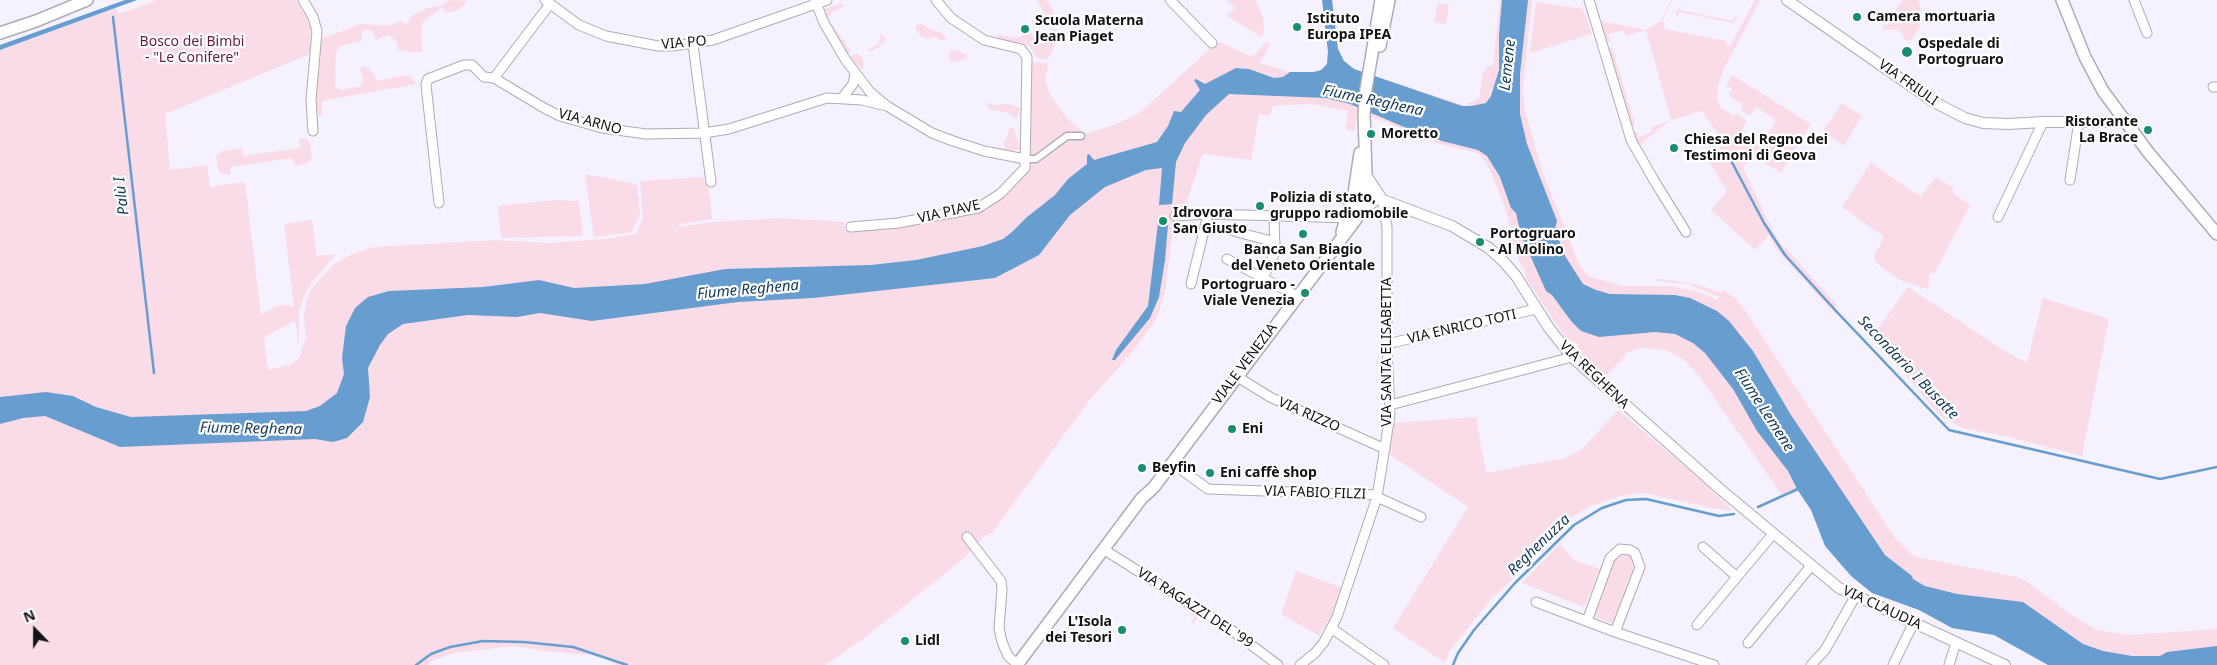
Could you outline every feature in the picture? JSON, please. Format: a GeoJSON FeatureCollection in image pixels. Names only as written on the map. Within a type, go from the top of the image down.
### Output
{"type":"FeatureCollection","features":[{"type":"Feature","properties":{"kind":"main road"},"geometry":{"type":"LineString","coordinates":[[0,33],[36,21],[87,0]]}},
{"type":"Feature","properties":{"kind":"main road"},"geometry":{"type":"LineString","coordinates":[[1372,67],[1372,54],[1381,0]]}},
{"type":"Feature","properties":{"kind":"main road"},"geometry":{"type":"LineString","coordinates":[[1372,67],[1385,25],[1390,0]]}},
{"type":"Feature","properties":{"kind":"main road"},"geometry":{"type":"LineString","coordinates":[[2062,0],[2085,58],[2103,91],[2167,175],[2217,234]]}},
{"type":"Feature","properties":{"kind":"main road"},"geometry":{"type":"LineString","coordinates":[[0,25],[61,10]]}},
{"type":"Feature","properties":{"kind":"main road","name":"VIALE VENEZIA"},"geometry":{"type":"LineString","coordinates":[[1351,215],[1372,67]]}},
{"type":"Feature","properties":{"kind":"main road","name":"VIALE VENEZIA"},"geometry":{"type":"LineString","coordinates":[[1021,663],[1338,242],[1364,191],[1366,175],[1364,126]]}},
{"type":"Feature","properties":{"kind":"street"},"geometry":{"type":"LineString","coordinates":[[302,0],[313,16],[317,31],[311,100],[313,131]]}},
{"type":"Feature","properties":{"kind":"street","name":"VIA PO"},"geometry":{"type":"LineString","coordinates":[[547,2],[579,26],[606,36],[658,46],[693,44],[713,40],[816,2],[827,0]]}},
{"type":"Feature","properties":{"kind":"street","name":"VIA PIAVE"},"geometry":{"type":"LineString","coordinates":[[851,226],[898,223],[978,208],[988,203],[1025,168],[1027,57],[1025,53],[1016,48],[984,40],[951,18],[936,0]]}},
{"type":"Feature","properties":{"kind":"street"},"geometry":{"type":"LineString","coordinates":[[1170,0],[1212,43]]}},
{"type":"Feature","properties":{"kind":"street"},"geometry":{"type":"LineString","coordinates":[[1372,54],[1380,31],[1385,25],[1382,14],[1385,0]]}},
{"type":"Feature","properties":{"kind":"street"},"geometry":{"type":"LineString","coordinates":[[1589,0],[1631,140],[1654,182],[1686,232]]}},
{"type":"Feature","properties":{"kind":"street","name":"VIA FRIULI"},"geometry":{"type":"LineString","coordinates":[[1787,0],[1934,102],[1974,121],[1995,124],[2079,121],[2117,122],[2123,119]]}},
{"type":"Feature","properties":{"kind":"street"},"geometry":{"type":"LineString","coordinates":[[2134,0],[2147,33]]}},
{"type":"Feature","properties":{"kind":"street"},"geometry":{"type":"LineString","coordinates":[[494,78],[547,2]]}},
{"type":"Feature","properties":{"kind":"street"},"geometry":{"type":"LineString","coordinates":[[816,2],[833,40],[870,92],[887,106],[932,132],[984,151],[1025,159],[1036,159],[1067,136],[1081,136]]}},
{"type":"Feature","properties":{"kind":"street"},"geometry":{"type":"LineString","coordinates":[[693,44],[711,182]]}},
{"type":"Feature","properties":{"kind":"street","name":"VIA ARNO"},"geometry":{"type":"LineString","coordinates":[[439,203],[426,82],[428,79],[464,65],[472,65],[484,77],[494,78],[544,108],[602,128],[646,134],[704,133],[754,122],[827,98],[862,100],[887,106]]}},
{"type":"Feature","properties":{"kind":"street"},"geometry":{"type":"LineString","coordinates":[[842,98],[853,84],[855,73]]}},
{"type":"Feature","properties":{"kind":"street"},"geometry":{"type":"LineString","coordinates":[[2070,180],[2079,121]]}},
{"type":"Feature","properties":{"kind":"street"},"geometry":{"type":"LineString","coordinates":[[1998,217],[2044,122]]}},
{"type":"Feature","properties":{"kind":"street","name":"VIALE VENEZIA"},"geometry":{"type":"LineString","coordinates":[[1360,154],[1362,163],[1360,181],[1364,191]]}},
{"type":"Feature","properties":{"kind":"street"},"geometry":{"type":"LineString","coordinates":[[1366,175],[1378,195]]}},
{"type":"Feature","properties":{"kind":"street"},"geometry":{"type":"LineString","coordinates":[[1364,191],[1378,195]]}},
{"type":"Feature","properties":{"kind":"street","name":"VIALE VENEZIA"},"geometry":{"type":"LineString","coordinates":[[1351,215],[1378,195]]}},
{"type":"Feature","properties":{"kind":"street","name":"VIA SANTA ELISABETTA"},"geometry":{"type":"LineString","coordinates":[[1300,665],[1315,653],[1331,628],[1342,602],[1377,496],[1385,449],[1390,405],[1387,344],[1388,227],[1378,195]]}},
{"type":"Feature","properties":{"kind":"street","name":"VIA REGHENA"},"geometry":{"type":"LineString","coordinates":[[1378,195],[1452,226],[1480,242],[1504,262],[1516,276],[1560,344],[1572,357],[1747,513]]}},
{"type":"Feature","properties":{"kind":"street"},"geometry":{"type":"LineString","coordinates":[[1175,216],[1208,214],[1274,216],[1351,215]]}},
{"type":"Feature","properties":{"kind":"street"},"geometry":{"type":"LineString","coordinates":[[1191,284],[1208,214]]}},
{"type":"Feature","properties":{"kind":"street"},"geometry":{"type":"LineString","coordinates":[[1263,278],[1275,252],[1274,216]]}},
{"type":"Feature","properties":{"kind":"street"},"geometry":{"type":"LineString","coordinates":[[1234,231],[1275,242]]}},
{"type":"Feature","properties":{"kind":"street"},"geometry":{"type":"LineString","coordinates":[[1227,259],[1297,296]]}},
{"type":"Feature","properties":{"kind":"street","name":"VIA ENRICO TOTI"},"geometry":{"type":"LineString","coordinates":[[1387,344],[1536,308]]}},
{"type":"Feature","properties":{"kind":"street"},"geometry":{"type":"LineString","coordinates":[[1390,405],[1572,357]]}},
{"type":"Feature","properties":{"kind":"street","name":"VIA RIZZO"},"geometry":{"type":"LineString","coordinates":[[1236,376],[1270,397],[1385,449]]}},
{"type":"Feature","properties":{"kind":"street","name":"VIA FABIO FILZI"},"geometry":{"type":"LineString","coordinates":[[1172,463],[1208,489],[1377,496]]}},
{"type":"Feature","properties":{"kind":"street"},"geometry":{"type":"LineString","coordinates":[[1377,496],[1421,517]]}},
{"type":"Feature","properties":{"kind":"street","name":"VIA CLAUDIA"},"geometry":{"type":"LineString","coordinates":[[1747,513],[1839,588],[2005,665]]}},
{"type":"Feature","properties":{"kind":"street"},"geometry":{"type":"LineString","coordinates":[[1697,625],[1773,534]]}},
{"type":"Feature","properties":{"kind":"street","name":"VIALE VENEZIA"},"geometry":{"type":"LineString","coordinates":[[967,536],[1001,581],[999,628],[1002,642],[1008,656],[1021,663]]}},
{"type":"Feature","properties":{"kind":"street"},"geometry":{"type":"LineString","coordinates":[[1703,547],[1737,577]]}},
{"type":"Feature","properties":{"kind":"street"},"geometry":{"type":"LineString","coordinates":[[1587,621],[1610,558],[1620,549],[1630,550],[1635,553],[1640,567],[1615,632]]}},
{"type":"Feature","properties":{"kind":"street","name":"VIA RAGAZZI DEL '99"},"geometry":{"type":"LineString","coordinates":[[1106,551],[1230,628],[1278,665]]}},
{"type":"Feature","properties":{"kind":"street"},"geometry":{"type":"LineString","coordinates":[[1748,643],[1811,566]]}},
{"type":"Feature","properties":{"kind":"street"},"geometry":{"type":"LineString","coordinates":[[1811,665],[1825,650],[1855,597]]}},
{"type":"Feature","properties":{"kind":"street"},"geometry":{"type":"LineString","coordinates":[[1536,602],[1615,632],[1714,665]]}},
{"type":"Feature","properties":{"kind":"street"},"geometry":{"type":"LineString","coordinates":[[1893,665],[1914,622]]}},
{"type":"Feature","properties":{"kind":"street"},"geometry":{"type":"LineString","coordinates":[[1331,628],[1384,665]]}},
{"type":"Feature","properties":{"kind":"street"},"geometry":{"type":"LineString","coordinates":[[1949,665],[1956,642]]}},
{"type":"Feature","properties":{"kind":"green space","name":"Bosco dei Bimbi - \"Le Conifere\""},"geometry":{"type":"Polygon","coordinates":[[[157,0],[295,0],[311,27],[310,54],[165,114],[170,170],[207,165],[210,187],[245,182],[261,315],[276,306],[287,305],[294,307],[284,224],[312,220],[317,256],[336,254],[306,292],[299,310],[299,346],[295,321],[264,337],[268,370],[292,364],[299,358],[306,337],[304,318],[306,302],[312,288],[333,265],[350,255],[373,247],[497,240],[548,243],[605,239],[636,234],[643,217],[640,181],[703,177],[704,182],[708,182],[712,219],[680,224],[678,227],[713,222],[782,218],[844,222],[845,230],[863,230],[887,228],[977,212],[995,202],[1009,190],[1038,157],[1028,157],[1031,62],[1049,63],[1045,79],[1050,95],[1067,118],[1084,134],[1114,125],[1138,114],[1209,50],[1208,47],[1220,42],[1250,56],[1255,55],[1266,42],[1270,44],[1260,63],[1290,72],[1314,72],[1321,70],[1327,64],[1328,47],[1337,47],[1344,61],[1356,70],[1470,107],[1467,103],[1479,98],[1483,73],[1488,66],[1493,65],[1500,0],[1532,0],[1523,89],[1525,110],[1542,171],[1579,264],[1588,276],[1623,286],[1670,286],[1702,293],[1717,300],[1719,297],[1688,284],[1655,281],[1656,279],[1662,279],[1677,281],[1699,285],[1721,293],[1723,290],[1735,298],[1745,310],[1895,538],[1913,556],[2016,577],[2026,581],[2071,615],[2097,630],[2128,635],[2217,629],[2217,665],[2067,665],[1995,620],[1936,615],[1807,486],[1791,495],[1789,492],[1781,494],[1699,376],[1683,359],[1666,350],[1642,348],[1625,353],[1625,356],[1605,377],[1584,358],[1578,350],[1578,344],[1567,339],[1554,321],[1526,278],[1525,271],[1510,248],[1512,234],[1505,207],[1489,168],[1480,154],[1440,144],[1370,116],[1357,113],[1355,131],[1346,129],[1348,111],[1310,104],[1273,106],[1270,116],[1259,114],[1251,160],[1203,154],[1187,201],[1186,211],[1179,212],[1173,227],[1165,292],[1157,318],[1134,350],[1088,402],[992,533],[987,534],[964,558],[863,639],[825,665],[616,665],[604,658],[591,655],[544,651],[515,646],[454,653],[432,661],[427,665],[0,665],[0,50],[116,8],[119,14],[157,0]]]}},
{"type":"Feature","properties":{"kind":"green space"},"geometry":{"type":"Polygon","coordinates":[[[449,0],[468,1],[459,10],[446,13],[442,7],[422,23],[421,42],[423,49],[421,53],[398,50],[396,41],[389,35],[376,40],[372,30],[362,30],[362,41],[340,46],[336,52],[335,87],[341,90],[361,86],[363,77],[360,70],[362,66],[370,69],[377,81],[405,75],[412,77],[416,84],[322,101],[322,115],[316,116],[314,93],[321,39],[361,24],[388,26],[400,21],[406,24],[414,14],[431,7],[442,6],[449,0]]]}},
{"type":"Feature","properties":{"kind":"green space"},"geometry":{"type":"Polygon","coordinates":[[[1037,0],[1046,0],[1051,5],[1054,14],[1053,18],[1049,19],[1045,15],[1037,0]]]}},
{"type":"Feature","properties":{"kind":"green space"},"geometry":{"type":"Polygon","coordinates":[[[1227,0],[1255,0],[1263,17],[1264,32],[1261,37],[1227,16],[1235,8],[1227,0]]]}},
{"type":"Feature","properties":{"kind":"green space"},"geometry":{"type":"Polygon","coordinates":[[[1672,0],[1663,21],[1665,24],[1664,29],[1727,41],[1726,45],[1730,46],[1755,0],[1760,0],[1724,69],[1718,87],[1717,100],[1721,108],[1735,116],[1736,113],[1747,121],[1742,131],[1762,143],[1776,120],[1756,107],[1750,116],[1740,110],[1743,105],[1730,96],[1729,92],[1732,91],[1732,88],[1726,86],[1732,75],[1811,124],[1781,173],[1743,149],[1747,162],[1743,167],[1770,226],[1779,241],[1837,305],[1833,311],[1775,247],[1769,235],[1755,250],[1711,210],[1727,191],[1706,157],[1725,145],[1702,111],[1671,120],[1646,30],[1662,20],[1672,0]]]}},
{"type":"Feature","properties":{"kind":"green space"},"geometry":{"type":"Polygon","coordinates":[[[1903,0],[1918,0],[1923,21],[1913,39],[1907,41],[1898,29],[1884,30],[1882,26],[1891,22],[1892,16],[1903,0]]]}},
{"type":"Feature","properties":{"kind":"green space"},"geometry":{"type":"Polygon","coordinates":[[[1536,2],[1583,9],[1592,34],[1530,53],[1536,2]]]}},
{"type":"Feature","properties":{"kind":"green space"},"geometry":{"type":"Polygon","coordinates":[[[842,3],[844,6],[831,13],[827,19],[823,16],[824,9],[842,3]]]}},
{"type":"Feature","properties":{"kind":"green space"},"geometry":{"type":"Polygon","coordinates":[[[1437,3],[1449,4],[1446,24],[1435,22],[1437,3]]]}},
{"type":"Feature","properties":{"kind":"green space"},"geometry":{"type":"Polygon","coordinates":[[[1682,4],[1680,10],[1733,21],[1735,15],[1737,18],[1731,28],[1733,23],[1679,12],[1678,18],[1675,13],[1682,4]]]}},
{"type":"Feature","properties":{"kind":"green space"},"geometry":{"type":"Polygon","coordinates":[[[1600,21],[1646,30],[1626,36],[1623,30],[1608,34],[1610,41],[1607,42],[1600,21]]]}},
{"type":"Feature","properties":{"kind":"green space"},"geometry":{"type":"Polygon","coordinates":[[[921,23],[931,30],[941,32],[946,38],[944,41],[934,37],[927,39],[922,37],[916,30],[916,25],[921,23]]]}},
{"type":"Feature","properties":{"kind":"green space"},"geometry":{"type":"Polygon","coordinates":[[[832,24],[851,51],[846,55],[837,47],[838,36],[830,32],[827,27],[832,24]]]}},
{"type":"Feature","properties":{"kind":"green space"},"geometry":{"type":"Polygon","coordinates":[[[1051,29],[1057,29],[1059,34],[1050,56],[1046,60],[1037,58],[1029,46],[1015,45],[998,39],[998,34],[1016,38],[1032,33],[1035,40],[1041,42],[1051,37],[1051,29]]]}},
{"type":"Feature","properties":{"kind":"green space"},"geometry":{"type":"Polygon","coordinates":[[[881,33],[886,39],[881,46],[869,52],[868,49],[878,44],[881,33]]]}},
{"type":"Feature","properties":{"kind":"green space"},"geometry":{"type":"Polygon","coordinates":[[[1612,47],[1635,125],[1631,127],[1608,48],[1612,47]]]}},
{"type":"Feature","properties":{"kind":"green space"},"geometry":{"type":"Polygon","coordinates":[[[955,50],[968,55],[966,59],[953,62],[948,57],[950,51],[955,50]]]}},
{"type":"Feature","properties":{"kind":"green space"},"geometry":{"type":"Polygon","coordinates":[[[856,54],[863,59],[863,70],[856,63],[850,63],[848,57],[856,54]]]}},
{"type":"Feature","properties":{"kind":"green space"},"geometry":{"type":"Polygon","coordinates":[[[987,102],[994,105],[1010,104],[1021,109],[1016,119],[1008,113],[988,109],[987,102]]]}},
{"type":"Feature","properties":{"kind":"green space"},"geometry":{"type":"Polygon","coordinates":[[[1842,103],[1862,116],[1844,146],[1823,131],[1842,103]]]}},
{"type":"Feature","properties":{"kind":"green space"},"geometry":{"type":"Polygon","coordinates":[[[1671,120],[1638,146],[1633,133],[1637,132],[1639,137],[1652,132],[1651,127],[1671,120]]]}},
{"type":"Feature","properties":{"kind":"green space"},"geometry":{"type":"Polygon","coordinates":[[[1010,127],[1014,129],[1021,150],[1006,150],[1003,143],[1010,127]]]}},
{"type":"Feature","properties":{"kind":"green space"},"geometry":{"type":"Polygon","coordinates":[[[305,138],[309,140],[312,158],[307,163],[295,166],[293,158],[230,167],[231,175],[220,173],[218,169],[216,156],[223,151],[242,148],[243,156],[300,148],[299,139],[305,138]]]}},
{"type":"Feature","properties":{"kind":"green space"},"geometry":{"type":"Polygon","coordinates":[[[1871,162],[1921,196],[1936,177],[1952,187],[1954,194],[1970,205],[1934,274],[1930,273],[1928,289],[1902,281],[1882,268],[1875,261],[1874,255],[1881,244],[1883,236],[1842,207],[1871,162]]]}},
{"type":"Feature","properties":{"kind":"green space"},"geometry":{"type":"Polygon","coordinates":[[[585,174],[637,184],[640,215],[632,232],[594,237],[585,174]]]}},
{"type":"Feature","properties":{"kind":"green space"},"geometry":{"type":"Polygon","coordinates":[[[558,200],[579,201],[583,236],[501,238],[498,206],[558,200]]]}},
{"type":"Feature","properties":{"kind":"green space"},"geometry":{"type":"Polygon","coordinates":[[[1908,287],[2003,350],[2027,363],[2043,298],[2109,319],[2082,456],[2009,437],[1962,428],[1939,415],[1875,339],[1876,331],[1908,287]]]}},
{"type":"Feature","properties":{"kind":"green space"},"geometry":{"type":"Polygon","coordinates":[[[1618,410],[1693,473],[1733,511],[1644,493],[1624,495],[1590,506],[1570,518],[1537,549],[1520,573],[1491,599],[1449,652],[1445,663],[1393,628],[1468,507],[1389,454],[1393,423],[1476,417],[1486,473],[1565,458],[1582,449],[1618,410]]]}},
{"type":"Feature","properties":{"kind":"green space"},"geometry":{"type":"Polygon","coordinates":[[[1560,544],[1574,560],[1600,569],[1584,607],[1522,583],[1560,544]]]}},
{"type":"Feature","properties":{"kind":"green space"},"geometry":{"type":"Polygon","coordinates":[[[1617,553],[1629,553],[1633,558],[1634,567],[1613,623],[1594,617],[1617,553]]]}},
{"type":"Feature","properties":{"kind":"green space"},"geometry":{"type":"Polygon","coordinates":[[[1296,571],[1343,588],[1335,609],[1319,636],[1281,614],[1296,571]]]}},
{"type":"Feature","properties":{"kind":"green space"},"geometry":{"type":"Polygon","coordinates":[[[1151,584],[1200,614],[1193,624],[1191,622],[1195,617],[1151,584]]]}},
{"type":"Feature","properties":{"kind":"water"},"geometry":{"type":"Polygon","coordinates":[[[125,0],[137,0],[0,50],[0,45],[125,0]]]}},
{"type":"Feature","properties":{"kind":"water"},"geometry":{"type":"Polygon","coordinates":[[[1322,0],[1332,0],[1338,49],[1344,61],[1354,69],[1462,106],[1471,106],[1486,103],[1491,96],[1499,70],[1499,34],[1502,0],[1528,0],[1520,74],[1520,114],[1527,144],[1557,221],[1555,229],[1565,256],[1583,284],[1610,294],[1675,295],[1690,298],[1717,311],[1729,321],[1753,351],[1791,415],[1885,555],[1912,576],[1913,579],[1925,586],[1957,594],[2023,602],[2083,644],[2103,651],[2132,656],[2160,656],[2167,652],[2217,646],[2217,665],[2048,665],[1994,635],[1952,628],[1919,610],[1872,593],[1851,576],[1825,546],[1811,510],[1788,471],[1757,431],[1733,389],[1705,353],[1693,343],[1675,334],[1655,332],[1599,337],[1581,331],[1571,321],[1552,295],[1546,291],[1521,235],[1516,213],[1511,208],[1500,177],[1487,156],[1478,150],[1442,141],[1350,104],[1326,98],[1229,94],[1206,115],[1185,143],[1176,162],[1172,204],[1159,205],[1162,168],[1146,170],[1105,187],[1070,215],[1039,255],[995,278],[813,298],[738,302],[592,321],[540,313],[517,317],[468,315],[403,324],[388,334],[368,368],[370,397],[363,422],[347,438],[333,442],[315,439],[120,447],[45,416],[23,418],[0,424],[0,397],[46,392],[73,396],[96,407],[131,417],[306,411],[320,406],[337,393],[344,374],[342,358],[346,326],[355,308],[368,297],[389,291],[483,287],[539,280],[574,288],[645,284],[725,269],[871,265],[916,260],[983,246],[1003,239],[1055,195],[1068,179],[1087,164],[1087,155],[1089,154],[1094,160],[1157,142],[1168,126],[1174,111],[1181,112],[1200,90],[1194,80],[1196,79],[1205,84],[1236,68],[1249,69],[1274,78],[1283,77],[1290,72],[1314,72],[1321,70],[1327,64],[1328,52],[1322,0]]]}},
{"type":"Feature","properties":{"kind":"water"},"geometry":{"type":"Polygon","coordinates":[[[1158,223],[1168,225],[1159,297],[1150,318],[1115,360],[1112,360],[1116,350],[1148,306],[1158,223]]]}},
{"type":"Feature","properties":{"kind":"waterway","name":"Palù I"},"geometry":{"type":"LineString","coordinates":[[113,17],[154,373]]}},
{"type":"Feature","properties":{"kind":"waterway","name":"Secondario I Busatte"},"geometry":{"type":"LineString","coordinates":[[1726,151],[1764,223],[1785,255],[1949,430],[2160,479],[2217,467]]}},
{"type":"Feature","properties":{"kind":"waterway","name":"Reghenuzza"},"geometry":{"type":"LineString","coordinates":[[1758,507],[1800,488]]}},
{"type":"Feature","properties":{"kind":"waterway","name":"Reghenuzza"},"geometry":{"type":"LineString","coordinates":[[1453,665],[1458,653],[1474,630],[1515,583],[1574,525],[1602,508],[1626,500],[1646,499],[1719,516],[1734,514]]}},
{"type":"Feature","properties":{"kind":"waterway"},"geometry":{"type":"LineString","coordinates":[[416,665],[431,654],[450,647],[483,641],[524,642],[573,647],[627,665]]}},
{"type":"Feature","properties":{"kind":"place","name":"Camera mortuaria"},"geometry":{"type":"Point","coordinates":[1857,17]}},
{"type":"Feature","properties":{"kind":"place","name":"Istituto Europa IPEA"},"geometry":{"type":"Point","coordinates":[1297,27]}},
{"type":"Feature","properties":{"kind":"place","name":"Scuola Materna Jean Piaget"},"geometry":{"type":"Point","coordinates":[1025,29]}},
{"type":"Feature","properties":{"kind":"place","name":"Ospedale di Portogruaro"},"geometry":{"type":"Point","coordinates":[1907,52]}},
{"type":"Feature","properties":{"kind":"place","name":"Ristorante La Brace"},"geometry":{"type":"Point","coordinates":[2148,130]}},
{"type":"Feature","properties":{"kind":"place","name":"Moretto"},"geometry":{"type":"Point","coordinates":[1371,134]}},
{"type":"Feature","properties":{"kind":"place","name":"Chiesa del Regno dei Testimoni di Geova"},"geometry":{"type":"Point","coordinates":[1674,148]}},
{"type":"Feature","properties":{"kind":"place","name":"Polizia di stato, gruppo radiomobile"},"geometry":{"type":"Point","coordinates":[1260,206]}},
{"type":"Feature","properties":{"kind":"place","name":"Idrovora San Giusto"},"geometry":{"type":"Point","coordinates":[1163,221]}},
{"type":"Feature","properties":{"kind":"place","name":"Banca San Biagio del Veneto Orientale"},"geometry":{"type":"Point","coordinates":[1303,234]}},
{"type":"Feature","properties":{"kind":"place","name":"Portogruaro - Al Molino"},"geometry":{"type":"Point","coordinates":[1480,242]}},
{"type":"Feature","properties":{"kind":"place","name":"Portogruaro - Viale Venezia"},"geometry":{"type":"Point","coordinates":[1305,293]}},
{"type":"Feature","properties":{"kind":"place","name":"Eni"},"geometry":{"type":"Point","coordinates":[1232,429]}},
{"type":"Feature","properties":{"kind":"place","name":"Beyfin"},"geometry":{"type":"Point","coordinates":[1142,468]}},
{"type":"Feature","properties":{"kind":"place","name":"Eni caffè shop"},"geometry":{"type":"Point","coordinates":[1210,473]}},
{"type":"Feature","properties":{"kind":"place","name":"L'Isola dei Tesori"},"geometry":{"type":"Point","coordinates":[1122,630]}},
{"type":"Feature","properties":{"kind":"place","name":"Lidl"},"geometry":{"type":"Point","coordinates":[905,641]}},
{"type":"Feature","properties":{"kind":"water label","name":"Lemene"},"geometry":{"type":"Point","coordinates":[1508,65]}},
{"type":"Feature","properties":{"kind":"water label","name":"Fiume Reghena"},"geometry":{"type":"Point","coordinates":[1373,101]}},
{"type":"Feature","properties":{"kind":"water label","name":"Fiume Reghena"},"geometry":{"type":"Point","coordinates":[748,290]}},
{"type":"Feature","properties":{"kind":"water label","name":"Fiume Lemene"},"geometry":{"type":"Point","coordinates":[1764,410]}},
{"type":"Feature","properties":{"kind":"water label","name":"Fiume Reghena"},"geometry":{"type":"Point","coordinates":[251,429]}}]}
